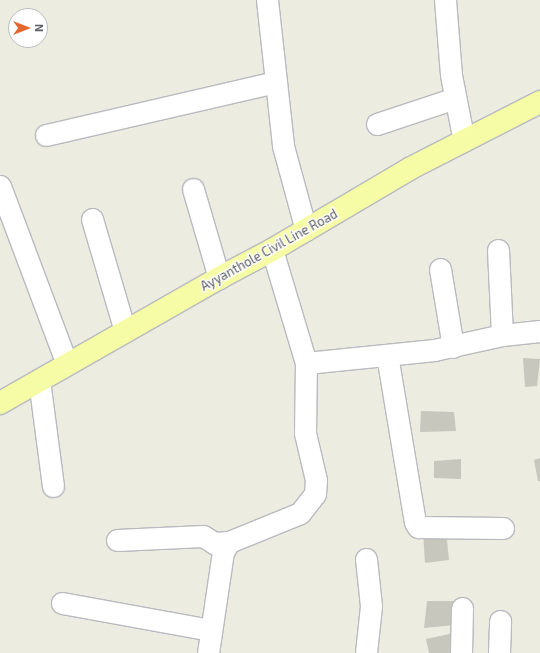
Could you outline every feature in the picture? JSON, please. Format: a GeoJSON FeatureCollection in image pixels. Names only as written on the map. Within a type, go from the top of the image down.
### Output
{"type":"FeatureCollection","features":[{"type":"Feature","properties":{"kind":"main road","name":"Ayyanthole Civil Line Road"},"geometry":{"type":"LineString","coordinates":[[0,403],[125,331],[272,250],[464,141],[540,102]]}},
{"type":"Feature","properties":{"kind":"street"},"geometry":{"type":"LineString","coordinates":[[267,0],[283,146],[306,230]]}},
{"type":"Feature","properties":{"kind":"street"},"geometry":{"type":"LineString","coordinates":[[445,0],[451,75],[464,141]]}},
{"type":"Feature","properties":{"kind":"street"},"geometry":{"type":"LineString","coordinates":[[46,135],[275,82]]}},
{"type":"Feature","properties":{"kind":"street"},"geometry":{"type":"LineString","coordinates":[[377,124],[455,98]]}},
{"type":"Feature","properties":{"kind":"street"},"geometry":{"type":"LineString","coordinates":[[0,186],[67,364]]}},
{"type":"Feature","properties":{"kind":"street"},"geometry":{"type":"LineString","coordinates":[[193,189],[219,278]]}},
{"type":"Feature","properties":{"kind":"street"},"geometry":{"type":"LineString","coordinates":[[92,218],[125,331]]}},
{"type":"Feature","properties":{"kind":"street"},"geometry":{"type":"LineString","coordinates":[[117,540],[203,536],[214,543],[229,542],[300,513],[315,494],[316,480],[305,433],[306,363],[272,250]]}},
{"type":"Feature","properties":{"kind":"street"},"geometry":{"type":"LineString","coordinates":[[498,250],[502,335]]}},
{"type":"Feature","properties":{"kind":"street"},"geometry":{"type":"LineString","coordinates":[[440,269],[453,347]]}},
{"type":"Feature","properties":{"kind":"street"},"geometry":{"type":"LineString","coordinates":[[306,363],[453,347],[502,335],[540,331]]}},
{"type":"Feature","properties":{"kind":"street"},"geometry":{"type":"LineString","coordinates":[[387,355],[415,522],[418,527],[504,528]]}},
{"type":"Feature","properties":{"kind":"street"},"geometry":{"type":"LineString","coordinates":[[39,380],[52,486]]}},
{"type":"Feature","properties":{"kind":"street"},"geometry":{"type":"LineString","coordinates":[[208,653],[223,552],[229,542]]}},
{"type":"Feature","properties":{"kind":"street"},"geometry":{"type":"LineString","coordinates":[[366,559],[371,606],[366,653]]}},
{"type":"Feature","properties":{"kind":"street"},"geometry":{"type":"LineString","coordinates":[[62,603],[211,630]]}},
{"type":"Feature","properties":{"kind":"street"},"geometry":{"type":"LineString","coordinates":[[461,653],[462,608]]}},
{"type":"Feature","properties":{"kind":"street"},"geometry":{"type":"LineString","coordinates":[[499,653],[500,622]]}},
{"type":"Feature","properties":{"kind":"building"},"geometry":{"type":"Polygon","coordinates":[[[523,358],[540,359],[537,386],[525,387],[523,358]]]}},
{"type":"Feature","properties":{"kind":"building"},"geometry":{"type":"Polygon","coordinates":[[[421,411],[454,412],[456,431],[420,432],[421,411]]]}},
{"type":"Feature","properties":{"kind":"building"},"geometry":{"type":"Polygon","coordinates":[[[540,458],[540,481],[538,481],[534,460],[540,458]]]}},
{"type":"Feature","properties":{"kind":"building"},"geometry":{"type":"Polygon","coordinates":[[[461,459],[461,479],[434,478],[434,461],[461,459]]]}},
{"type":"Feature","properties":{"kind":"building"},"geometry":{"type":"Polygon","coordinates":[[[446,530],[449,560],[425,563],[423,532],[446,530]]]}},
{"type":"Feature","properties":{"kind":"building"},"geometry":{"type":"Polygon","coordinates":[[[427,601],[456,601],[454,625],[424,628],[427,601]]]}},
{"type":"Feature","properties":{"kind":"building"},"geometry":{"type":"Polygon","coordinates":[[[454,633],[456,653],[429,653],[426,639],[454,633]]]}}]}
